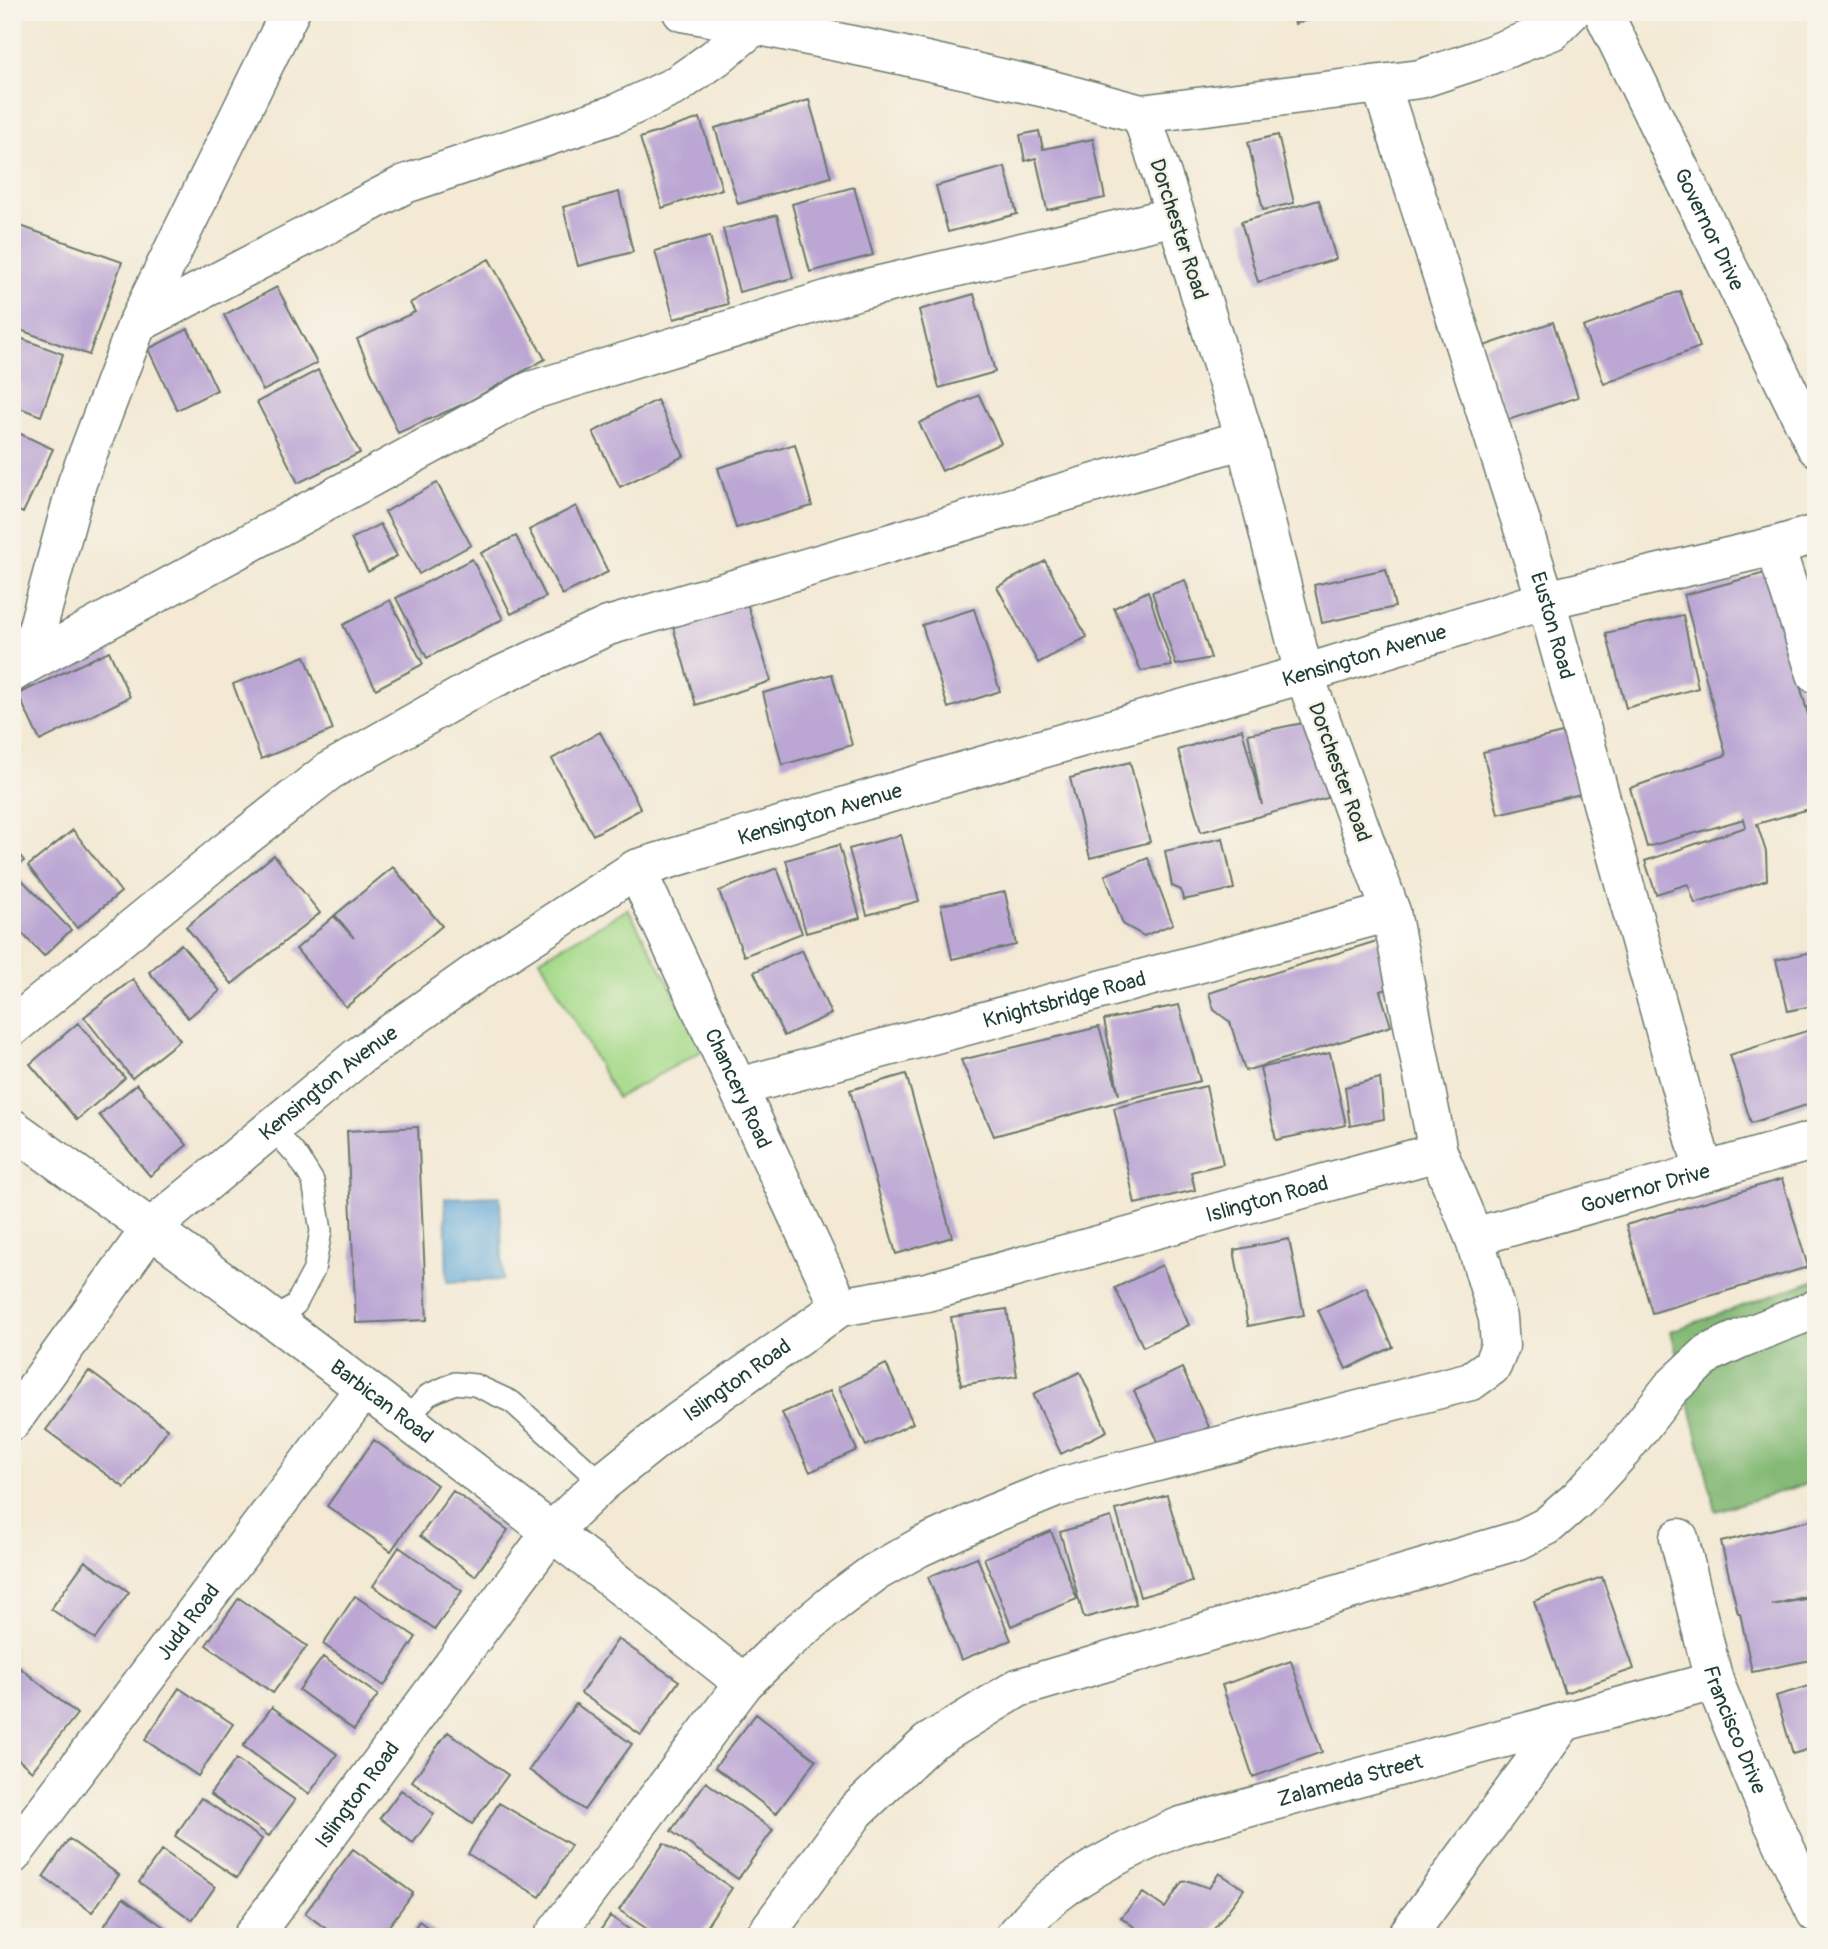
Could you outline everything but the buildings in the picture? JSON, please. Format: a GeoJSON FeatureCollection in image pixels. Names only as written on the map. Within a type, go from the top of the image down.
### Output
{"type":"FeatureCollection","features":[{"type":"Feature","properties":{"kind":"street"},"geometry":{"type":"LineString","coordinates":[[20,668],[77,483],[137,324],[290,12]]}},
{"type":"Feature","properties":{"kind":"street"},"geometry":{"type":"LineString","coordinates":[[682,12],[755,24],[900,55],[1045,88],[1141,114],[1420,79],[1552,31],[1571,12]]}},
{"type":"Feature","properties":{"kind":"street","name":"Governor Drive"},"geometry":{"type":"LineString","coordinates":[[1603,12],[1816,447]]}},
{"type":"Feature","properties":{"kind":"street"},"geometry":{"type":"LineString","coordinates":[[137,324],[405,184],[615,114],[675,86],[715,58],[755,24]]}},
{"type":"Feature","properties":{"kind":"street","name":"Euston Road"},"geometry":{"type":"LineString","coordinates":[[1381,85],[1546,600],[1704,1172]]}},
{"type":"Feature","properties":{"kind":"street","name":"Dorchester Road"},"geometry":{"type":"LineString","coordinates":[[744,1683],[785,1643],[874,1573],[920,1547],[992,1514],[1056,1488],[1471,1381],[1492,1366],[1500,1346],[1498,1318],[1474,1237],[1438,1152],[1391,912],[1304,674],[1245,439],[1176,216],[1141,114]]}},
{"type":"Feature","properties":{"kind":"street"},"geometry":{"type":"LineString","coordinates":[[20,668],[530,391],[859,290],[1176,216]]}},
{"type":"Feature","properties":{"kind":"street"},"geometry":{"type":"LineString","coordinates":[[12,1027],[329,771],[484,683],[608,626],[1245,439]]}},
{"type":"Feature","properties":{"kind":"street","name":"Kensington Avenue"},"geometry":{"type":"LineString","coordinates":[[12,1421],[151,1228],[359,1056],[477,972],[636,869],[950,775],[1304,674],[1546,600],[1816,534]]}},
{"type":"Feature","properties":{"kind":"street"},"geometry":{"type":"LineString","coordinates":[[1775,546],[1816,674]]}},
{"type":"Feature","properties":{"kind":"street","name":"Chancery Road"},"geometry":{"type":"LineString","coordinates":[[636,869],[840,1307]]}},
{"type":"Feature","properties":{"kind":"street","name":"Knightsbridge Road"},"geometry":{"type":"LineString","coordinates":[[738,1087],[1391,912]]}},
{"type":"Feature","properties":{"kind":"street","name":"Barbican Road"},"geometry":{"type":"LineString","coordinates":[[12,1128],[276,1321],[552,1531],[744,1683]]}},
{"type":"Feature","properties":{"kind":"street","name":"Governor Drive"},"geometry":{"type":"LineString","coordinates":[[1474,1237],[1816,1140]]}},
{"type":"Feature","properties":{"kind":"street","name":"Islington Road"},"geometry":{"type":"LineString","coordinates":[[251,1937],[552,1531],[602,1483],[678,1422],[840,1307],[927,1292],[1438,1152]]}},
{"type":"Feature","properties":{"kind":"street"},"geometry":{"type":"LineString","coordinates":[[764,1937],[856,1811],[928,1743],[1018,1688],[1519,1540],[1547,1526],[1578,1499],[1622,1451],[1671,1388],[1709,1353],[1816,1310]]}},
{"type":"Feature","properties":{"kind":"street","name":"Judd Road"},"geometry":{"type":"LineString","coordinates":[[12,1855],[364,1389]]}},
{"type":"Feature","properties":{"kind":"street","name":"Francisco Drive"},"geometry":{"type":"LineString","coordinates":[[1679,1538],[1714,1681],[1770,1816],[1816,1913]]}},
{"type":"Feature","properties":{"kind":"street","name":"Zalameda Street"},"geometry":{"type":"LineString","coordinates":[[1014,1937],[1050,1899],[1093,1868],[1181,1826],[1714,1681]]}},
{"type":"Feature","properties":{"kind":"street"},"geometry":{"type":"LineString","coordinates":[[553,1937],[744,1683]]}},
{"type":"Feature","properties":{"kind":"street"},"geometry":{"type":"LineString","coordinates":[[1406,1937],[1563,1723]]}},
{"type":"Feature","properties":{"kind":"lane"},"geometry":{"type":"LineString","coordinates":[[273,1129],[298,1157],[313,1181],[321,1231],[314,1270],[296,1304],[276,1321]]}},
{"type":"Feature","properties":{"kind":"lane"},"geometry":{"type":"LineString","coordinates":[[406,1421],[428,1395],[455,1383],[475,1385],[512,1402],[602,1483]]}},
{"type":"Feature","properties":{"kind":"green space"},"geometry":{"type":"Polygon","coordinates":[[[628,909],[705,1049],[617,1098],[540,959],[628,909]]]}},
{"type":"Feature","properties":{"kind":"green space"},"geometry":{"type":"Polygon","coordinates":[[[1816,1280],[1816,1481],[1716,1511],[1671,1331],[1816,1280]]]}},
{"type":"Feature","properties":{"kind":"water"},"geometry":{"type":"Polygon","coordinates":[[[500,1196],[503,1280],[447,1282],[445,1198],[500,1196]]]}}]}
